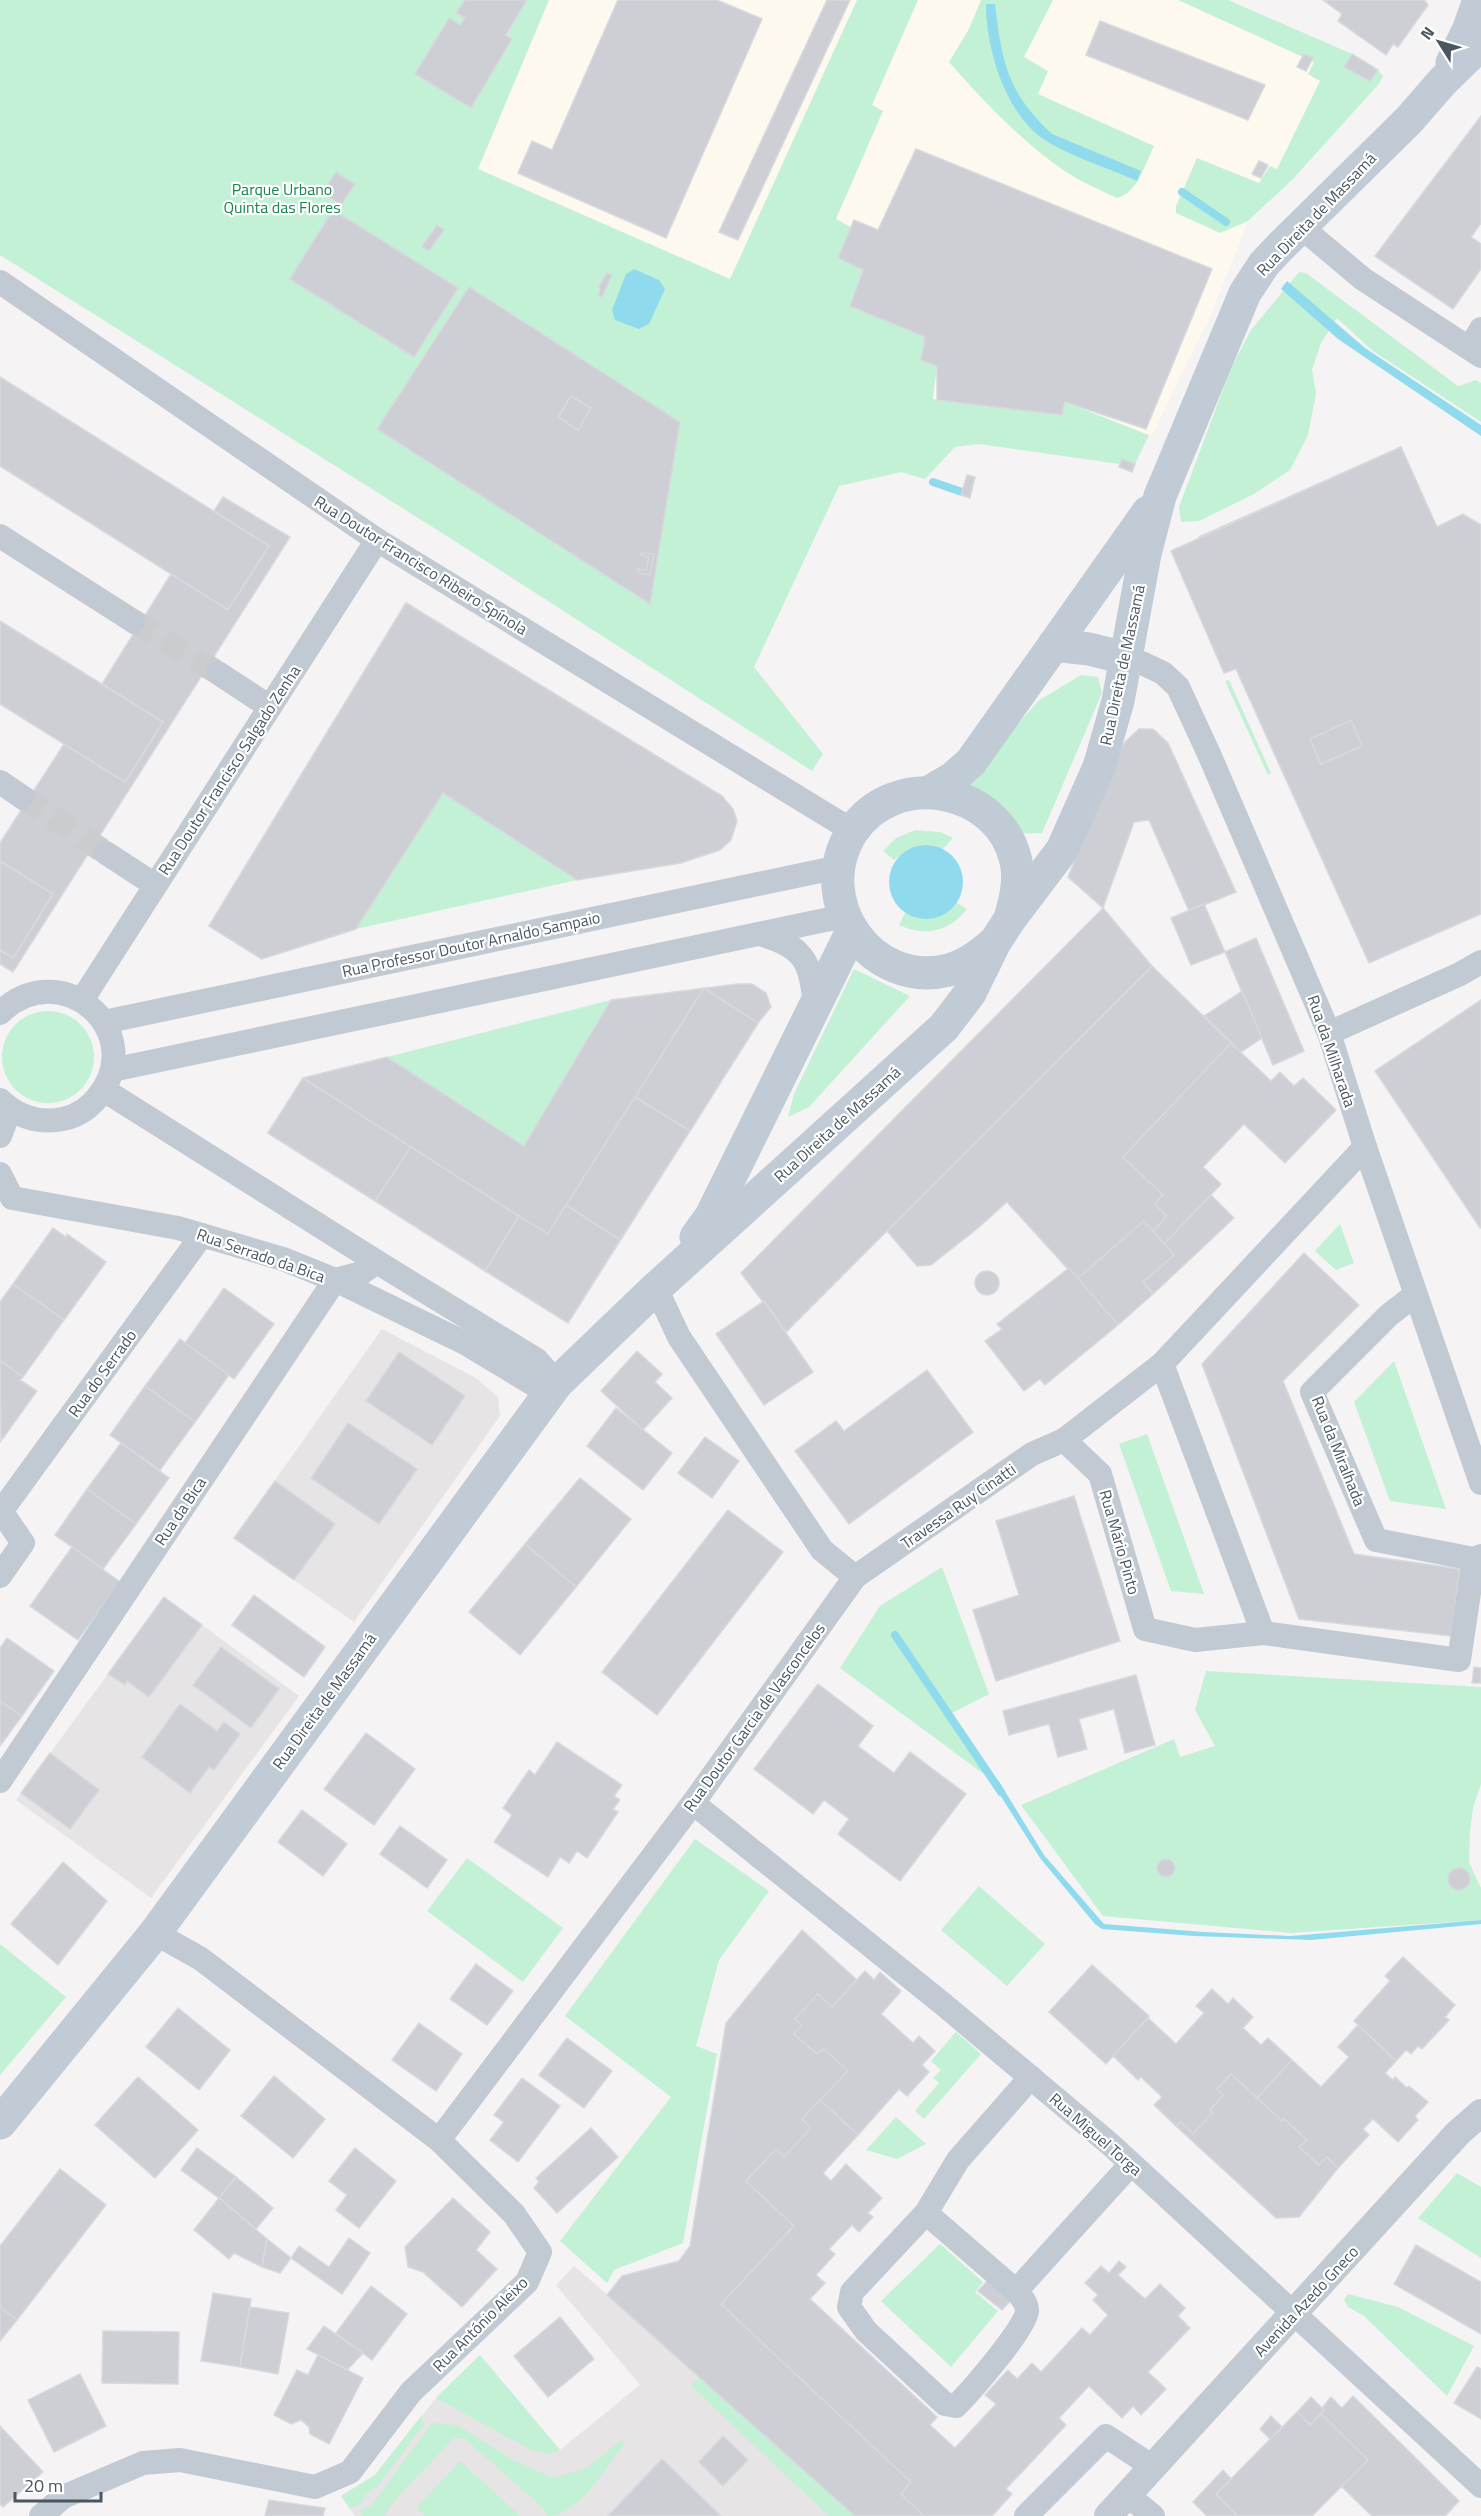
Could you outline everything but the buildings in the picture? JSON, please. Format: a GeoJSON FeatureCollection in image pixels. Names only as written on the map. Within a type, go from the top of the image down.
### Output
{"type":"FeatureCollection","features":[{"type":"Feature","properties":{"kind":"main road","name":"Rua Direita de Massamá"},"geometry":{"type":"LineString","coordinates":[[1443,81],[1468,31],[1480,0]]}},
{"type":"Feature","properties":{"kind":"main road","name":"Rua Direita de Massamá"},"geometry":{"type":"LineString","coordinates":[[0,2123],[155,1933],[553,1388],[656,1288],[944,1027],[970,993],[1003,931],[1018,891],[1016,861],[1005,834],[986,812],[960,797],[931,791],[901,795],[874,809],[853,831],[844,848],[839,867],[838,892],[848,924],[870,951],[893,966],[920,972],[948,970],[974,960],[1003,931],[1062,850],[1099,767],[1118,700],[1145,554],[1160,496],[1245,293],[1264,264],[1409,120],[1443,81],[1481,44]]}},
{"type":"Feature","properties":{"kind":"main road","name":"Rua Direita de Massamá"},"geometry":{"type":"LineString","coordinates":[[931,791],[953,778],[971,762],[1160,496]]}},
{"type":"Feature","properties":{"kind":"main road"},"geometry":{"type":"LineString","coordinates":[[1054,645],[1089,649],[1125,658]]}},
{"type":"Feature","properties":{"kind":"main road","name":"Rua Direita de Massamá"},"geometry":{"type":"LineString","coordinates":[[656,1288],[711,1216],[815,1005],[848,924]]}},
{"type":"Feature","properties":{"kind":"street"},"geometry":{"type":"LineString","coordinates":[[1301,227],[1363,279],[1477,344]]}},
{"type":"Feature","properties":{"kind":"street","name":"Rua Doutor Francisco Ribeiro Spínola"},"geometry":{"type":"LineString","coordinates":[[0,282],[377,540],[853,831]]}},
{"type":"Feature","properties":{"kind":"street"},"geometry":{"type":"LineString","coordinates":[[0,536],[133,621]]}},
{"type":"Feature","properties":{"kind":"street","name":"Rua Doutor Francisco Salgado Zenha"},"geometry":{"type":"LineString","coordinates":[[82,1000],[377,540]]}},
{"type":"Feature","properties":{"kind":"street","name":"Rua da Milharada"},"geometry":{"type":"LineString","coordinates":[[1125,658],[1163,673],[1178,687],[1329,1033],[1365,1147],[1481,1483]]}},
{"type":"Feature","properties":{"kind":"street"},"geometry":{"type":"LineString","coordinates":[[218,673],[270,707]]}},
{"type":"Feature","properties":{"kind":"street"},"geometry":{"type":"LineString","coordinates":[[0,783],[22,797]]}},
{"type":"Feature","properties":{"kind":"street"},"geometry":{"type":"LineString","coordinates":[[106,853],[155,885]]}},
{"type":"Feature","properties":{"kind":"street","name":"Rua Professor Doutor Arnaldo Sampaio"},"geometry":{"type":"LineString","coordinates":[[104,1022],[839,867]]}},
{"type":"Feature","properties":{"kind":"street"},"geometry":{"type":"LineString","coordinates":[[108,1080],[758,934],[848,924]]}},
{"type":"Feature","properties":{"kind":"street"},"geometry":{"type":"LineString","coordinates":[[758,934],[784,941],[803,957],[812,978],[815,1005]]}},
{"type":"Feature","properties":{"kind":"street"},"geometry":{"type":"LineString","coordinates":[[1329,1033],[1460,974],[1481,962]]}},
{"type":"Feature","properties":{"kind":"street"},"geometry":{"type":"LineString","coordinates":[[0,1013],[27,994],[46,991],[64,993],[82,1000],[94,1009],[104,1022],[111,1037],[114,1053],[108,1080],[90,1106],[72,1117],[51,1121],[30,1119],[5,1105],[0,1136]]}},
{"type":"Feature","properties":{"kind":"street"},"geometry":{"type":"LineString","coordinates":[[108,1080],[377,1262],[537,1360],[553,1388]]}},
{"type":"Feature","properties":{"kind":"street"},"geometry":{"type":"LineString","coordinates":[[1064,1440],[1162,1364],[1365,1147]]}},
{"type":"Feature","properties":{"kind":"street","name":"Rua Serrado da Bica"},"geometry":{"type":"LineString","coordinates":[[0,1174],[12,1198],[178,1228],[283,1259],[335,1280],[553,1388]]}},
{"type":"Feature","properties":{"kind":"street","name":"Rua do Serrado"},"geometry":{"type":"LineString","coordinates":[[0,1576],[23,1543],[0,1512],[202,1235]]}},
{"type":"Feature","properties":{"kind":"street"},"geometry":{"type":"LineString","coordinates":[[335,1280],[361,1273],[377,1262]]}},
{"type":"Feature","properties":{"kind":"street","name":"Rua da Bica"},"geometry":{"type":"LineString","coordinates":[[0,1781],[335,1280]]}},
{"type":"Feature","properties":{"kind":"street"},"geometry":{"type":"LineString","coordinates":[[656,1288],[679,1337],[822,1550],[855,1577]]}},
{"type":"Feature","properties":{"kind":"street","name":"Rua da Miralhada"},"geometry":{"type":"LineString","coordinates":[[1415,1295],[1389,1315],[1312,1392],[1376,1540],[1477,1558]]}},
{"type":"Feature","properties":{"kind":"street"},"geometry":{"type":"LineString","coordinates":[[1162,1364],[1263,1633]]}},
{"type":"Feature","properties":{"kind":"street","name":"Travessa Ruy Cinatti"},"geometry":{"type":"LineString","coordinates":[[855,1577],[1032,1454],[1064,1440]]}},
{"type":"Feature","properties":{"kind":"street","name":"Rua Mário Pinto"},"geometry":{"type":"LineString","coordinates":[[1064,1440],[1100,1474],[1145,1629],[1195,1640],[1263,1633],[1460,1660],[1477,1558]]}},
{"type":"Feature","properties":{"kind":"street","name":"Rua Doutor Garcia de Vasconcelos"},"geometry":{"type":"LineString","coordinates":[[439,2140],[693,1803],[855,1577]]}},
{"type":"Feature","properties":{"kind":"street","name":"Rua Miguel Torga"},"geometry":{"type":"LineString","coordinates":[[693,1803],[1025,2072],[1131,2164],[1481,2486]]}},
{"type":"Feature","properties":{"kind":"street","name":"Rua António Aleixo"},"geometry":{"type":"LineString","coordinates":[[41,2516],[63,2497],[143,2463],[180,2460],[315,2487],[350,2472],[411,2392],[527,2282],[540,2252],[514,2214],[439,2140],[201,1959],[155,1933]]}},
{"type":"Feature","properties":{"kind":"street"},"geometry":{"type":"LineString","coordinates":[[926,2213],[1016,2290],[1025,2302],[1027,2312],[1022,2325],[956,2406],[945,2404],[866,2331],[849,2307],[852,2292],[926,2213],[958,2160],[1025,2072]]}},
{"type":"Feature","properties":{"kind":"street","name":"Avenida Azedo Gneco"},"geometry":{"type":"LineString","coordinates":[[1108,2516],[1458,2133],[1481,2103]]}},
{"type":"Feature","properties":{"kind":"street","name":"Avenida Azedo Gneco"},"geometry":{"type":"LineString","coordinates":[[1458,2133],[1481,2113]]}},
{"type":"Feature","properties":{"kind":"street"},"geometry":{"type":"LineString","coordinates":[[1016,2290],[1131,2164]]}},
{"type":"Feature","properties":{"kind":"street"},"geometry":{"type":"LineString","coordinates":[[1026,2516],[1106,2436],[1152,2467]]}},
{"type":"Feature","properties":{"kind":"street"},"geometry":{"type":"LineString","coordinates":[[1126,2494],[1153,2516]]}},
{"type":"Feature","properties":{"kind":"shaded area"},"geometry":{"type":"Polygon","coordinates":[[[549,0],[1220,0],[1378,85],[1293,179],[1248,221],[1209,319],[1152,435],[932,399],[937,366],[896,352],[478,169],[549,0]]]}},
{"type":"Feature","properties":{"kind":"shaded area"},"geometry":{"type":"Polygon","coordinates":[[[382,1329],[476,1378],[498,1397],[500,1416],[354,1622],[234,1538],[382,1329]]]}},
{"type":"Feature","properties":{"kind":"shaded area"},"geometry":{"type":"Polygon","coordinates":[[[164,1597],[299,1696],[151,1898],[16,1800],[164,1597]]]}},
{"type":"Feature","properties":{"kind":"shaded area"},"geometry":{"type":"Polygon","coordinates":[[[574,2266],[681,2358],[855,2516],[355,2516],[341,2496],[375,2475],[436,2398],[480,2355],[560,2450],[640,2385],[556,2285],[574,2266]]]}},
{"type":"Feature","properties":{"kind":"green space","name":"Parque Urbano Quinta das Flores"},"geometry":{"type":"Polygon","coordinates":[[[0,0],[549,0],[478,169],[730,279],[857,0],[918,0],[872,105],[883,111],[836,219],[851,227],[839,258],[863,270],[850,306],[925,337],[922,360],[937,366],[933,399],[1062,415],[1065,402],[1149,435],[1134,466],[979,444],[955,447],[925,479],[901,472],[839,486],[754,667],[823,754],[812,771],[461,545],[0,255],[0,0]]]}},
{"type":"Feature","properties":{"kind":"green space"},"geometry":{"type":"Polygon","coordinates":[[[981,0],[1053,0],[1024,57],[1048,71],[1038,94],[1154,146],[1136,184],[1124,195],[1117,198],[1082,181],[1039,152],[976,92],[949,62],[969,29],[981,0]]]}},
{"type":"Feature","properties":{"kind":"green space"},"geometry":{"type":"Polygon","coordinates":[[[1178,0],[1228,0],[1352,54],[1378,70],[1383,76],[1378,85],[1293,179],[1248,221],[1220,233],[1176,213],[1176,206],[1197,158],[1259,183],[1270,166],[1277,169],[1320,81],[1308,74],[1314,62],[1178,0]]]}},
{"type":"Feature","properties":{"kind":"green space"},"geometry":{"type":"Polygon","coordinates":[[[1299,272],[1306,273],[1458,386],[1476,380],[1481,383],[1481,422],[1373,351],[1337,318],[1321,343],[1312,370],[1316,393],[1308,435],[1290,470],[1254,494],[1199,521],[1181,522],[1179,507],[1231,368],[1251,330],[1299,272]]]}},
{"type":"Feature","properties":{"kind":"green space"},"geometry":{"type":"Polygon","coordinates":[[[1081,675],[1098,677],[1102,693],[1042,833],[1012,834],[963,788],[1038,701],[1081,675]]]}},
{"type":"Feature","properties":{"kind":"green space"},"geometry":{"type":"Polygon","coordinates":[[[1229,680],[1271,773],[1268,775],[1225,681],[1229,680]]]}},
{"type":"Feature","properties":{"kind":"green space"},"geometry":{"type":"Polygon","coordinates":[[[443,793],[577,880],[356,929],[443,793]]]}},
{"type":"Feature","properties":{"kind":"green space"},"geometry":{"type":"Polygon","coordinates":[[[915,830],[940,832],[953,838],[943,849],[931,845],[906,851],[894,860],[883,851],[896,838],[915,830]]]}},
{"type":"Feature","properties":{"kind":"green space"},"geometry":{"type":"Polygon","coordinates":[[[957,903],[967,909],[960,917],[944,927],[918,931],[899,925],[905,913],[918,917],[933,916],[957,903]]]}},
{"type":"Feature","properties":{"kind":"green space"},"geometry":{"type":"Polygon","coordinates":[[[854,969],[910,996],[809,1107],[788,1117],[794,1094],[854,969]]]}},
{"type":"Feature","properties":{"kind":"green space"},"geometry":{"type":"Polygon","coordinates":[[[611,1000],[524,1146],[387,1057],[611,1000]]]}},
{"type":"Feature","properties":{"kind":"green space"},"geometry":{"type":"Polygon","coordinates":[[[48,1011],[66,1015],[80,1025],[90,1039],[94,1057],[90,1075],[80,1089],[66,1099],[48,1103],[30,1099],[16,1089],[6,1075],[2,1057],[6,1039],[16,1025],[30,1015],[48,1011]]]}},
{"type":"Feature","properties":{"kind":"green space"},"geometry":{"type":"Polygon","coordinates":[[[1340,1224],[1354,1263],[1336,1270],[1315,1251],[1340,1224]]]}},
{"type":"Feature","properties":{"kind":"green space"},"geometry":{"type":"Polygon","coordinates":[[[1394,1361],[1446,1509],[1390,1501],[1354,1402],[1394,1361]]]}},
{"type":"Feature","properties":{"kind":"green space"},"geometry":{"type":"Polygon","coordinates":[[[1147,1434],[1204,1594],[1171,1591],[1119,1444],[1147,1434]]]}},
{"type":"Feature","properties":{"kind":"green space"},"geometry":{"type":"Polygon","coordinates":[[[942,1567],[989,1694],[950,1714],[996,1783],[840,1668],[880,1606],[942,1567]]]}},
{"type":"Feature","properties":{"kind":"green space"},"geometry":{"type":"Polygon","coordinates":[[[1206,1671],[1481,1687],[1481,1784],[1473,1808],[1469,1862],[1481,1888],[1481,1920],[1291,1933],[1103,1916],[1021,1805],[1174,1739],[1180,1757],[1215,1746],[1195,1710],[1206,1671]]]}},
{"type":"Feature","properties":{"kind":"green space"},"geometry":{"type":"Polygon","coordinates":[[[695,1839],[769,1891],[719,1960],[696,2046],[717,2054],[683,2243],[614,2270],[607,2283],[560,2241],[671,2097],[565,2016],[695,1839]]]}},
{"type":"Feature","properties":{"kind":"green space"},"geometry":{"type":"Polygon","coordinates":[[[467,1858],[563,1928],[523,1982],[427,1911],[467,1858]]]}},
{"type":"Feature","properties":{"kind":"green space"},"geometry":{"type":"Polygon","coordinates":[[[979,1886],[1045,1944],[1007,1986],[941,1930],[979,1886]]]}},
{"type":"Feature","properties":{"kind":"green space"},"geometry":{"type":"Polygon","coordinates":[[[0,1944],[66,1997],[0,2075],[0,1944]]]}},
{"type":"Feature","properties":{"kind":"green space"},"geometry":{"type":"Polygon","coordinates":[[[956,2032],[981,2054],[924,2119],[915,2111],[939,2083],[933,2078],[941,2070],[931,2061],[956,2032]]]}},
{"type":"Feature","properties":{"kind":"green space"},"geometry":{"type":"Polygon","coordinates":[[[896,2117],[926,2144],[897,2159],[866,2150],[896,2117]]]}},
{"type":"Feature","properties":{"kind":"green space"},"geometry":{"type":"Polygon","coordinates":[[[1457,2173],[1481,2187],[1481,2258],[1418,2218],[1457,2173]]]}},
{"type":"Feature","properties":{"kind":"green space"},"geometry":{"type":"Polygon","coordinates":[[[940,2244],[983,2282],[975,2292],[998,2311],[951,2367],[881,2301],[940,2244]]]}},
{"type":"Feature","properties":{"kind":"green space"},"geometry":{"type":"Polygon","coordinates":[[[1348,2294],[1398,2307],[1474,2346],[1447,2396],[1364,2316],[1348,2307],[1344,2300],[1348,2294]]]}},
{"type":"Feature","properties":{"kind":"green space"},"geometry":{"type":"Polygon","coordinates":[[[480,2355],[560,2450],[552,2454],[531,2450],[436,2398],[480,2355]]]}},
{"type":"Feature","properties":{"kind":"green space"},"geometry":{"type":"Polygon","coordinates":[[[700,2376],[855,2516],[829,2516],[691,2386],[700,2376]]]}},
{"type":"Feature","properties":{"kind":"green space"},"geometry":{"type":"Polygon","coordinates":[[[421,2416],[424,2424],[377,2487],[366,2494],[361,2504],[350,2509],[341,2496],[375,2475],[421,2416]]]}},
{"type":"Feature","properties":{"kind":"green space"},"geometry":{"type":"Polygon","coordinates":[[[432,2423],[457,2425],[513,2460],[554,2478],[587,2468],[618,2442],[626,2442],[592,2488],[570,2508],[559,2514],[548,2516],[542,2507],[465,2439],[454,2438],[395,2500],[384,2516],[362,2516],[359,2510],[371,2506],[432,2423]]]}},
{"type":"Feature","properties":{"kind":"green space"},"geometry":{"type":"Polygon","coordinates":[[[460,2461],[520,2516],[425,2516],[417,2507],[460,2461]]]}},
{"type":"Feature","properties":{"kind":"water"},"geometry":{"type":"Polygon","coordinates":[[[986,4],[995,4],[1004,60],[1009,75],[1016,90],[1037,119],[1052,134],[1141,171],[1137,181],[1058,148],[1033,131],[1010,99],[1001,81],[990,41],[986,4]]]}},
{"type":"Feature","properties":{"kind":"water"},"geometry":{"type":"Polygon","coordinates":[[[634,269],[659,280],[665,289],[649,324],[639,329],[615,320],[612,310],[626,274],[634,269]]]}},
{"type":"Feature","properties":{"kind":"water"},"geometry":{"type":"Polygon","coordinates":[[[1287,281],[1365,348],[1481,425],[1481,436],[1338,339],[1281,289],[1287,281]]]}},
{"type":"Feature","properties":{"kind":"water"},"geometry":{"type":"Polygon","coordinates":[[[919,845],[933,845],[947,851],[957,861],[963,875],[963,889],[957,903],[947,913],[933,919],[919,919],[905,913],[895,903],[889,889],[889,875],[895,861],[905,851],[919,845]]]}},
{"type":"Feature","properties":{"kind":"water"},"geometry":{"type":"Polygon","coordinates":[[[998,1780],[1044,1855],[1104,1924],[1291,1936],[1481,1920],[1481,1924],[1311,1940],[1194,1936],[1102,1929],[1095,1924],[1040,1858],[993,1784],[998,1780]]]}},
{"type":"Feature","properties":{"kind":"waterway"},"geometry":{"type":"LineString","coordinates":[[1182,192],[1226,222]]}},
{"type":"Feature","properties":{"kind":"waterway"},"geometry":{"type":"LineString","coordinates":[[933,482],[962,492]]}},
{"type":"Feature","properties":{"kind":"waterway"},"geometry":{"type":"LineString","coordinates":[[895,1635],[1001,1792]]}},
{"type":"Feature","properties":{"kind":"tunnel"},"geometry":{"type":"LineString","coordinates":[[133,621],[218,673]]}},
{"type":"Feature","properties":{"kind":"tunnel"},"geometry":{"type":"LineString","coordinates":[[22,797],[106,853]]}}]}
